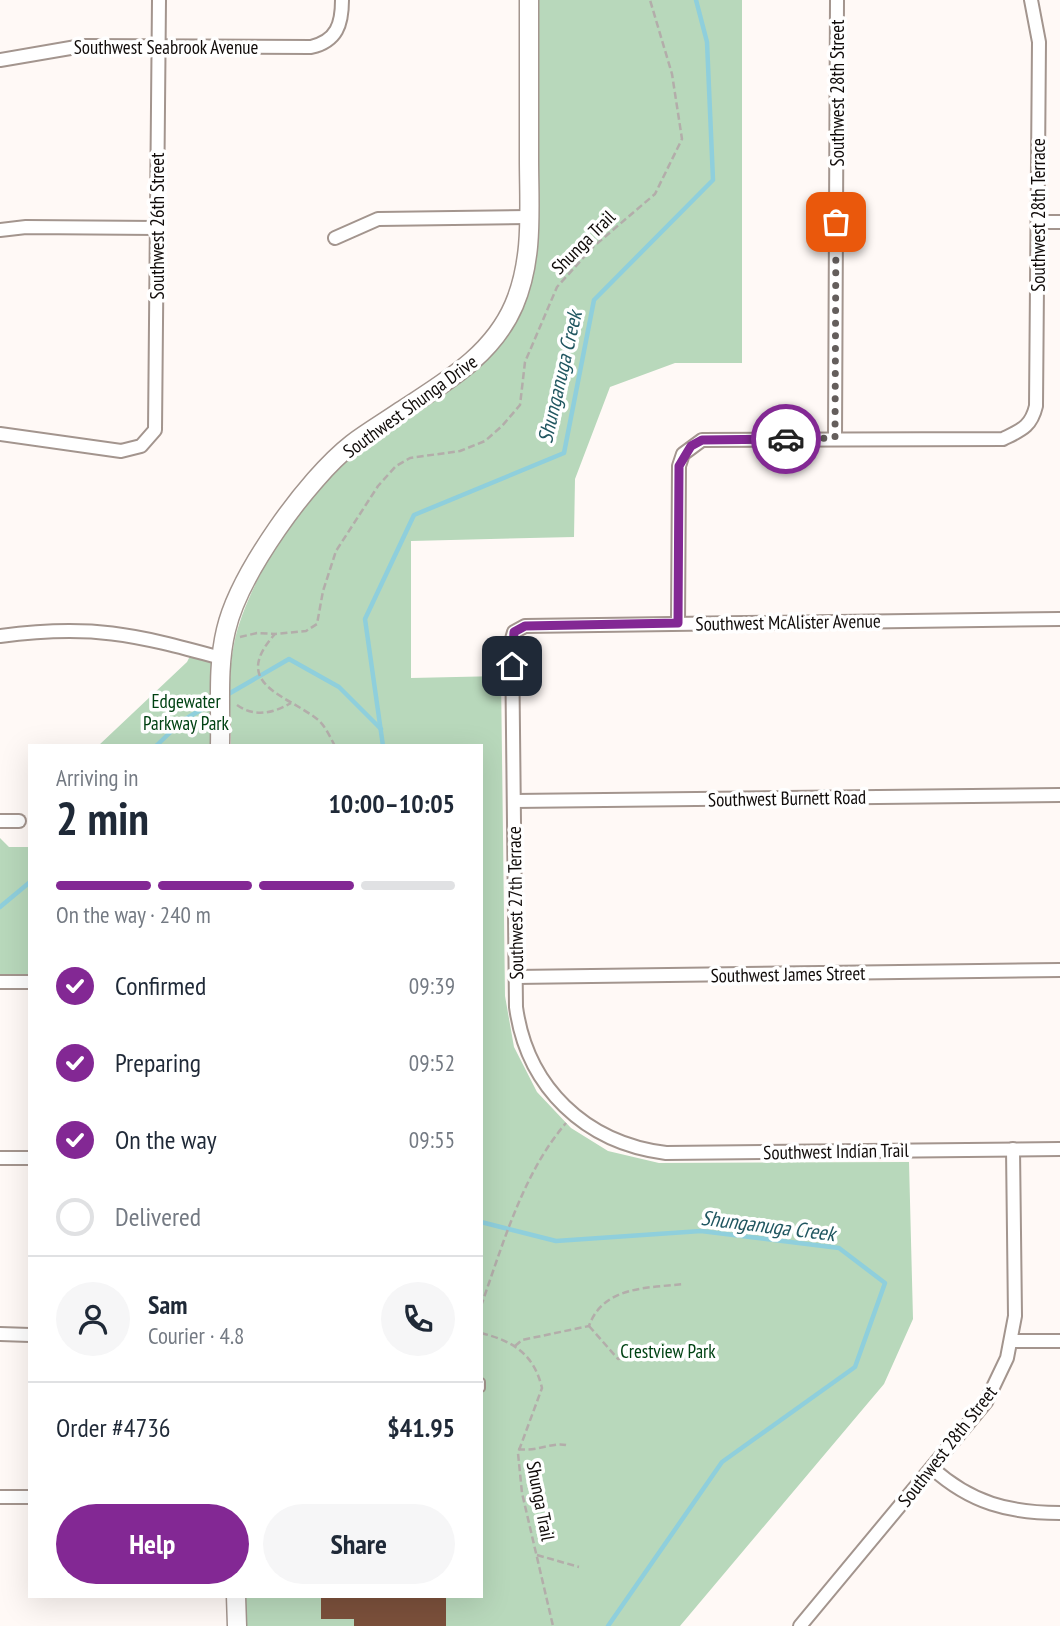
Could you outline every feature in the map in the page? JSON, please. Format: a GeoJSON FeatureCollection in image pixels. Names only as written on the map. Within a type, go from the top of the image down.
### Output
{"type":"FeatureCollection","features":[{"type":"Feature","properties":{"kind":"street","name":"Southwest 26th Street"},"geometry":{"type":"LineString","coordinates":[[0,434],[121,452],[141,446],[152,435],[156,423],[159,0]]}},
{"type":"Feature","properties":{"kind":"street","name":"Southwest Seabrook Avenue"},"geometry":{"type":"LineString","coordinates":[[0,60],[82,46],[312,47],[331,38],[339,27],[342,0]]}},
{"type":"Feature","properties":{"kind":"street","name":"Southwest Shunga Drive"},"geometry":{"type":"LineString","coordinates":[[220,744],[221,658],[236,596],[271,539],[323,474],[351,445],[469,366],[502,327],[522,283],[527,261],[529,217],[529,0]]}},
{"type":"Feature","properties":{"kind":"street","name":"Southwest 28th Street"},"geometry":{"type":"LineString","coordinates":[[835,438],[837,0]]}},
{"type":"Feature","properties":{"kind":"street","name":"Southwest 28th Terrace"},"geometry":{"type":"LineString","coordinates":[[835,438],[1003,439],[1027,428],[1036,406],[1038,222],[1039,42],[1031,0]]}},
{"type":"Feature","properties":{"kind":"street"},"geometry":{"type":"LineString","coordinates":[[335,238],[378,219],[529,217]]}},
{"type":"Feature","properties":{"kind":"street"},"geometry":{"type":"LineString","coordinates":[[1038,222],[1060,222]]}},
{"type":"Feature","properties":{"kind":"street"},"geometry":{"type":"LineString","coordinates":[[0,230],[26,227],[158,228]]}},
{"type":"Feature","properties":{"kind":"street"},"geometry":{"type":"LineString","coordinates":[[678,623],[679,466],[691,446],[702,440],[835,438]]}},
{"type":"Feature","properties":{"kind":"street","name":"Southwest McAlister Avenue"},"geometry":{"type":"LineString","coordinates":[[517,628],[678,623],[1060,619]]}},
{"type":"Feature","properties":{"kind":"street","name":"Southwest 27th Terrace"},"geometry":{"type":"LineString","coordinates":[[517,628],[512,639],[517,1021],[525,1048],[546,1086],[572,1115],[613,1140]]}},
{"type":"Feature","properties":{"kind":"street"},"geometry":{"type":"LineString","coordinates":[[0,636],[44,630],[99,630],[144,636],[221,658]]}},
{"type":"Feature","properties":{"kind":"street","name":"Southwest Burnett Road"},"geometry":{"type":"LineString","coordinates":[[514,801],[1060,795]]}},
{"type":"Feature","properties":{"kind":"street"},"geometry":{"type":"LineString","coordinates":[[0,821],[19,821]]}},
{"type":"Feature","properties":{"kind":"street","name":"Southwest James Street"},"geometry":{"type":"LineString","coordinates":[[515,977],[1060,970]]}},
{"type":"Feature","properties":{"kind":"street"},"geometry":{"type":"LineString","coordinates":[[0,982],[28,982]]}},
{"type":"Feature","properties":{"kind":"street","name":"Southwest Indian Trail"},"geometry":{"type":"LineString","coordinates":[[613,1140],[666,1153],[1060,1149]]}},
{"type":"Feature","properties":{"kind":"street","name":"Southwest 28th Street"},"geometry":{"type":"LineString","coordinates":[[800,1626],[990,1396],[1011,1341],[1015,1316],[1013,1149]]}},
{"type":"Feature","properties":{"kind":"street"},"geometry":{"type":"LineString","coordinates":[[0,1158],[28,1158]]}},
{"type":"Feature","properties":{"kind":"street"},"geometry":{"type":"LineString","coordinates":[[0,1334],[28,1335]]}},
{"type":"Feature","properties":{"kind":"street"},"geometry":{"type":"LineString","coordinates":[[1011,1341],[1060,1341]]}},
{"type":"Feature","properties":{"kind":"street"},"geometry":{"type":"LineString","coordinates":[[932,1468],[950,1484],[981,1502],[1015,1512],[1060,1513]]}},
{"type":"Feature","properties":{"kind":"street"},"geometry":{"type":"LineString","coordinates":[[0,1497],[28,1497]]}},
{"type":"Feature","properties":{"kind":"street"},"geometry":{"type":"LineString","coordinates":[[236,1598],[237,1626]]}},
{"type":"Feature","properties":{"kind":"path","name":"Shunga Trail"},"geometry":{"type":"LineString","coordinates":[[239,637],[257,633],[306,631],[317,624],[323,592],[336,551],[378,486],[396,466],[410,458],[460,451],[485,441],[520,404],[525,362],[557,287],[593,247],[655,194],[682,139],[671,74],[650,0]]}},
{"type":"Feature","properties":{"kind":"path"},"geometry":{"type":"LineString","coordinates":[[275,634],[262,647],[258,667],[262,680],[279,698],[319,720],[334,744]]}},
{"type":"Feature","properties":{"kind":"path"},"geometry":{"type":"LineString","coordinates":[[236,696],[237,706],[253,714],[277,711],[291,703]]}},
{"type":"Feature","properties":{"kind":"path"},"geometry":{"type":"LineString","coordinates":[[483,1300],[500,1251],[549,1142],[572,1115]]}},
{"type":"Feature","properties":{"kind":"path"},"geometry":{"type":"LineString","coordinates":[[589,1326],[596,1308],[605,1300],[636,1290],[684,1284]]}},
{"type":"Feature","properties":{"kind":"path"},"geometry":{"type":"LineString","coordinates":[[483,1334],[509,1340],[515,1346],[522,1340],[589,1326]]}},
{"type":"Feature","properties":{"kind":"path"},"geometry":{"type":"LineString","coordinates":[[589,1326],[618,1359],[648,1350]]}},
{"type":"Feature","properties":{"kind":"path","name":"Shunga Trail"},"geometry":{"type":"LineString","coordinates":[[515,1346],[533,1366],[542,1388],[518,1449],[522,1493],[553,1626]]}},
{"type":"Feature","properties":{"kind":"path"},"geometry":{"type":"LineString","coordinates":[[518,1449],[541,1450],[554,1444],[566,1445]]}},
{"type":"Feature","properties":{"kind":"path"},"geometry":{"type":"LineString","coordinates":[[537,1555],[579,1567]]}},
{"type":"Feature","properties":{"kind":"green space","name":"Crestview Park"},"geometry":{"type":"Polygon","coordinates":[[[537,0],[742,0],[742,363],[675,363],[610,387],[575,479],[574,537],[411,541],[411,678],[501,676],[505,996],[514,1047],[537,1092],[571,1128],[608,1151],[659,1163],[909,1162],[913,1319],[884,1384],[680,1626],[245,1626],[245,1598],[483,1598],[483,744],[231,744],[230,682],[234,644],[249,598],[292,522],[308,499],[342,464],[470,375],[496,350],[516,321],[530,284],[538,238],[537,0]]]}},
{"type":"Feature","properties":{"kind":"green space","name":"Edgewater Parkway Park"},"geometry":{"type":"Polygon","coordinates":[[[193,650],[221,658],[220,744],[100,744],[187,662],[193,650]]]}},
{"type":"Feature","properties":{"kind":"green space"},"geometry":{"type":"Polygon","coordinates":[[[0,838],[9,847],[28,847],[28,982],[0,982],[0,838]]]}},
{"type":"Feature","properties":{"kind":"building"},"geometry":{"type":"Polygon","coordinates":[[[321,1598],[446,1598],[446,1626],[354,1626],[354,1619],[321,1619],[321,1598]]]}},
{"type":"Feature","properties":{"kind":"waterway","name":"Shunganuga Creek"},"geometry":{"type":"LineString","coordinates":[[383,744],[365,619],[414,515],[564,453],[594,300],[713,180],[707,42],[696,0]]}},
{"type":"Feature","properties":{"kind":"waterway"},"geometry":{"type":"LineString","coordinates":[[225,696],[289,659],[339,687],[381,729]]}},
{"type":"Feature","properties":{"kind":"waterway"},"geometry":{"type":"LineString","coordinates":[[158,744],[182,721],[214,702]]}},
{"type":"Feature","properties":{"kind":"waterway"},"geometry":{"type":"LineString","coordinates":[[0,907],[28,884]]}},
{"type":"Feature","properties":{"kind":"waterway","name":"Shunganuga Creek"},"geometry":{"type":"LineString","coordinates":[[483,1223],[556,1241],[701,1231],[839,1248],[885,1283],[855,1367],[722,1462],[608,1626]]}},
{"type":"Feature","properties":{"kind":"way so far"},"geometry":{"type":"LineString","coordinates":[[786,439],[835,438],[836,222]]}},
{"type":"Feature","properties":{"kind":"route"},"geometry":{"type":"LineString","coordinates":[[512,666],[512,639],[517,628],[678,623],[679,466],[683,454],[702,440],[786,439]]}}]}
